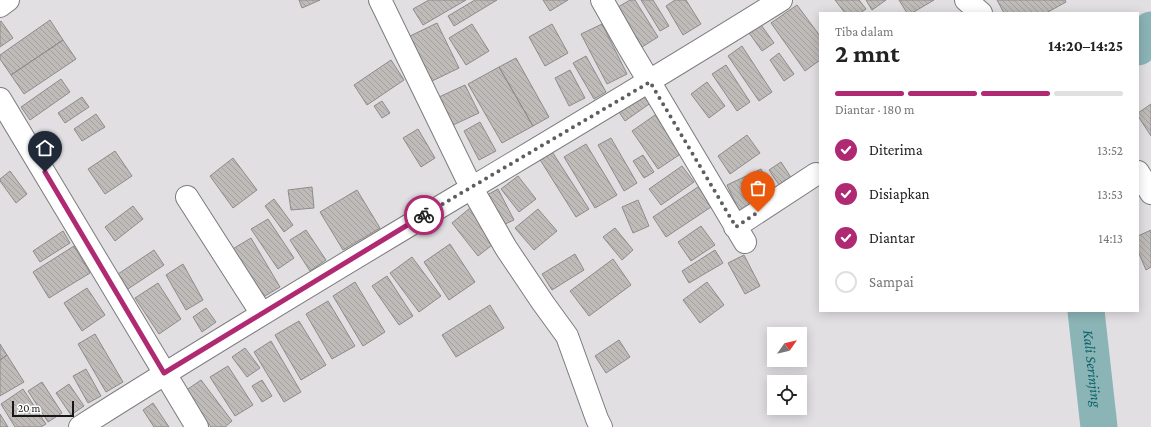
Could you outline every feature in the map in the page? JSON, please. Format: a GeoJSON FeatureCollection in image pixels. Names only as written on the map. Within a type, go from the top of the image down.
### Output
{"type":"FeatureCollection","features":[{"type":"Feature","properties":{"kind":"street"},"geometry":{"type":"LineString","coordinates":[[0,6],[8,0]]}},
{"type":"Feature","properties":{"kind":"street"},"geometry":{"type":"LineString","coordinates":[[380,0],[471,187],[506,248],[567,336],[586,389],[593,424]]}},
{"type":"Feature","properties":{"kind":"street"},"geometry":{"type":"LineString","coordinates":[[602,0],[740,234],[816,174]]}},
{"type":"Feature","properties":{"kind":"street"},"geometry":{"type":"LineString","coordinates":[[80,427],[164,373],[471,187],[650,82],[781,0]]}},
{"type":"Feature","properties":{"kind":"street"},"geometry":{"type":"LineString","coordinates":[[966,0],[980,12]]}},
{"type":"Feature","properties":{"kind":"street"},"geometry":{"type":"LineString","coordinates":[[0,99],[197,427]]}},
{"type":"Feature","properties":{"kind":"street"},"geometry":{"type":"LineString","coordinates":[[1139,174],[1151,192]]}},
{"type":"Feature","properties":{"kind":"street"},"geometry":{"type":"LineString","coordinates":[[186,197],[262,314]]}},
{"type":"Feature","properties":{"kind":"building"},"geometry":{"type":"Polygon","coordinates":[[[299,0],[320,0],[302,8],[299,0]]]}},
{"type":"Feature","properties":{"kind":"building"},"geometry":{"type":"Polygon","coordinates":[[[429,0],[466,0],[423,25],[413,9],[429,0]]]}},
{"type":"Feature","properties":{"kind":"building"},"geometry":{"type":"Polygon","coordinates":[[[475,0],[497,0],[454,26],[448,16],[475,0]]]}},
{"type":"Feature","properties":{"kind":"building"},"geometry":{"type":"Polygon","coordinates":[[[543,0],[568,0],[550,11],[543,0]]]}},
{"type":"Feature","properties":{"kind":"building"},"geometry":{"type":"Polygon","coordinates":[[[630,0],[635,0],[658,37],[642,47],[618,7],[630,0]]]}},
{"type":"Feature","properties":{"kind":"building"},"geometry":{"type":"Polygon","coordinates":[[[641,0],[653,0],[669,26],[660,31],[641,0]]]}},
{"type":"Feature","properties":{"kind":"building"},"geometry":{"type":"Polygon","coordinates":[[[675,0],[686,0],[701,24],[683,35],[666,6],[675,0]]]}},
{"type":"Feature","properties":{"kind":"building"},"geometry":{"type":"Polygon","coordinates":[[[835,0],[859,0],[866,9],[862,12],[844,12],[835,0]]]}},
{"type":"Feature","properties":{"kind":"building"},"geometry":{"type":"Polygon","coordinates":[[[866,0],[886,0],[872,10],[866,0]]]}},
{"type":"Feature","properties":{"kind":"building"},"geometry":{"type":"Polygon","coordinates":[[[899,0],[934,0],[914,12],[906,12],[899,0]]]}},
{"type":"Feature","properties":{"kind":"building"},"geometry":{"type":"Polygon","coordinates":[[[997,0],[1065,0],[1066,2],[1048,12],[1003,12],[997,0]]]}},
{"type":"Feature","properties":{"kind":"building"},"geometry":{"type":"Polygon","coordinates":[[[797,5],[819,35],[819,61],[805,71],[771,23],[797,5]]]}},
{"type":"Feature","properties":{"kind":"building"},"geometry":{"type":"Polygon","coordinates":[[[50,20],[63,40],[11,75],[0,59],[0,55],[50,20]]]}},
{"type":"Feature","properties":{"kind":"building"},"geometry":{"type":"Polygon","coordinates":[[[1,21],[13,38],[0,47],[0,22],[1,21]]]}},
{"type":"Feature","properties":{"kind":"building"},"geometry":{"type":"Polygon","coordinates":[[[759,22],[774,43],[762,51],[747,30],[759,22]]]}},
{"type":"Feature","properties":{"kind":"building"},"geometry":{"type":"Polygon","coordinates":[[[437,23],[459,68],[430,82],[408,37],[437,23]]]}},
{"type":"Feature","properties":{"kind":"building"},"geometry":{"type":"Polygon","coordinates":[[[472,24],[489,51],[466,65],[449,38],[472,24]]]}},
{"type":"Feature","properties":{"kind":"building"},"geometry":{"type":"Polygon","coordinates":[[[552,24],[568,53],[545,66],[529,37],[552,24]]]}},
{"type":"Feature","properties":{"kind":"building"},"geometry":{"type":"Polygon","coordinates":[[[602,24],[627,74],[607,84],[581,34],[602,24]]]}},
{"type":"Feature","properties":{"kind":"building"},"geometry":{"type":"Polygon","coordinates":[[[63,40],[76,59],[24,94],[11,75],[63,40]]]}},
{"type":"Feature","properties":{"kind":"building"},"geometry":{"type":"Polygon","coordinates":[[[742,46],[772,92],[759,101],[728,56],[742,46]]]}},
{"type":"Feature","properties":{"kind":"building"},"geometry":{"type":"Polygon","coordinates":[[[779,53],[794,74],[784,81],[770,60],[779,53]]]}},
{"type":"Feature","properties":{"kind":"building"},"geometry":{"type":"Polygon","coordinates":[[[586,56],[606,92],[594,99],[573,63],[586,56]]]}},
{"type":"Feature","properties":{"kind":"building"},"geometry":{"type":"Polygon","coordinates":[[[516,58],[549,117],[533,126],[499,67],[516,58]]]}},
{"type":"Feature","properties":{"kind":"building"},"geometry":{"type":"Polygon","coordinates":[[[391,60],[404,80],[367,105],[354,85],[391,60]]]}},
{"type":"Feature","properties":{"kind":"building"},"geometry":{"type":"Polygon","coordinates":[[[726,65],[750,102],[737,111],[712,74],[726,65]]]}},
{"type":"Feature","properties":{"kind":"building"},"geometry":{"type":"Polygon","coordinates":[[[499,67],[533,126],[502,143],[468,84],[499,67]]]}},
{"type":"Feature","properties":{"kind":"building"},"geometry":{"type":"Polygon","coordinates":[[[570,70],[585,98],[569,106],[555,78],[570,70]]]}},
{"type":"Feature","properties":{"kind":"building"},"geometry":{"type":"Polygon","coordinates":[[[61,79],[70,92],[30,120],[21,107],[61,79]]]}},
{"type":"Feature","properties":{"kind":"building"},"geometry":{"type":"Polygon","coordinates":[[[707,82],[725,106],[709,118],[691,94],[707,82]]]}},
{"type":"Feature","properties":{"kind":"building"},"geometry":{"type":"Polygon","coordinates":[[[465,85],[479,113],[453,125],[439,97],[465,85]]]}},
{"type":"Feature","properties":{"kind":"building"},"geometry":{"type":"Polygon","coordinates":[[[644,90],[652,102],[625,121],[617,109],[644,90]]]}},
{"type":"Feature","properties":{"kind":"building"},"geometry":{"type":"Polygon","coordinates":[[[82,97],[89,107],[65,123],[58,113],[82,97]]]}},
{"type":"Feature","properties":{"kind":"building"},"geometry":{"type":"Polygon","coordinates":[[[382,101],[390,113],[382,118],[374,106],[382,101]]]}},
{"type":"Feature","properties":{"kind":"building"},"geometry":{"type":"Polygon","coordinates":[[[1151,104],[1151,136],[1139,118],[1139,112],[1151,104]]]}},
{"type":"Feature","properties":{"kind":"building"},"geometry":{"type":"Polygon","coordinates":[[[96,114],[105,127],[82,141],[74,129],[96,114]]]}},
{"type":"Feature","properties":{"kind":"building"},"geometry":{"type":"Polygon","coordinates":[[[655,115],[682,153],[658,169],[632,131],[655,115]]]}},
{"type":"Feature","properties":{"kind":"building"},"geometry":{"type":"Polygon","coordinates":[[[480,122],[496,151],[479,160],[464,131],[480,122]]]}},
{"type":"Feature","properties":{"kind":"building"},"geometry":{"type":"Polygon","coordinates":[[[418,129],[435,158],[421,167],[403,138],[418,129]]]}},
{"type":"Feature","properties":{"kind":"building"},"geometry":{"type":"Polygon","coordinates":[[[747,135],[760,153],[730,174],[718,156],[747,135]]]}},
{"type":"Feature","properties":{"kind":"building"},"geometry":{"type":"Polygon","coordinates":[[[611,138],[637,183],[624,191],[598,145],[611,138]]]}},
{"type":"Feature","properties":{"kind":"building"},"geometry":{"type":"Polygon","coordinates":[[[586,144],[617,195],[595,208],[564,157],[586,144]]]}},
{"type":"Feature","properties":{"kind":"building"},"geometry":{"type":"Polygon","coordinates":[[[551,150],[589,209],[576,217],[539,158],[551,150]]]}},
{"type":"Feature","properties":{"kind":"building"},"geometry":{"type":"Polygon","coordinates":[[[115,151],[132,176],[105,194],[88,169],[115,151]]]}},
{"type":"Feature","properties":{"kind":"building"},"geometry":{"type":"Polygon","coordinates":[[[643,155],[654,172],[644,178],[633,161],[643,155]]]}},
{"type":"Feature","properties":{"kind":"building"},"geometry":{"type":"Polygon","coordinates":[[[233,158],[257,190],[233,208],[210,176],[233,158]]]}},
{"type":"Feature","properties":{"kind":"building"},"geometry":{"type":"Polygon","coordinates":[[[781,162],[794,182],[782,189],[769,170],[781,162]]]}},
{"type":"Feature","properties":{"kind":"building"},"geometry":{"type":"Polygon","coordinates":[[[682,166],[694,182],[661,205],[649,189],[682,166]]]}},
{"type":"Feature","properties":{"kind":"building"},"geometry":{"type":"Polygon","coordinates":[[[761,169],[773,195],[739,211],[727,185],[761,169]]]}},
{"type":"Feature","properties":{"kind":"building"},"geometry":{"type":"Polygon","coordinates":[[[10,171],[27,194],[16,203],[0,181],[0,179],[10,171]]]}},
{"type":"Feature","properties":{"kind":"building"},"geometry":{"type":"Polygon","coordinates":[[[518,176],[536,199],[519,212],[501,189],[518,176]]]}},
{"type":"Feature","properties":{"kind":"building"},"geometry":{"type":"Polygon","coordinates":[[[701,185],[714,205],[666,237],[653,217],[701,185]]]}},
{"type":"Feature","properties":{"kind":"building"},"geometry":{"type":"Polygon","coordinates":[[[312,187],[314,208],[291,210],[288,190],[312,187]]]}},
{"type":"Feature","properties":{"kind":"building"},"geometry":{"type":"Polygon","coordinates":[[[498,189],[514,220],[503,225],[487,195],[498,189]]]}},
{"type":"Feature","properties":{"kind":"building"},"geometry":{"type":"Polygon","coordinates":[[[357,190],[380,228],[343,250],[320,212],[357,190]]]}},
{"type":"Feature","properties":{"kind":"building"},"geometry":{"type":"Polygon","coordinates":[[[274,199],[293,225],[284,232],[265,206],[274,199]]]}},
{"type":"Feature","properties":{"kind":"building"},"geometry":{"type":"Polygon","coordinates":[[[638,200],[649,226],[633,233],[622,207],[638,200]]]}},
{"type":"Feature","properties":{"kind":"building"},"geometry":{"type":"Polygon","coordinates":[[[133,206],[143,219],[115,241],[105,227],[133,206]]]}},
{"type":"Feature","properties":{"kind":"building"},"geometry":{"type":"Polygon","coordinates":[[[470,208],[496,242],[478,256],[452,223],[470,208]]]}},
{"type":"Feature","properties":{"kind":"building"},"geometry":{"type":"Polygon","coordinates":[[[538,209],[557,231],[534,250],[515,228],[538,209]]]}},
{"type":"Feature","properties":{"kind":"building"},"geometry":{"type":"Polygon","coordinates":[[[268,219],[294,258],[278,269],[251,229],[268,219]]]}},
{"type":"Feature","properties":{"kind":"building"},"geometry":{"type":"Polygon","coordinates":[[[701,226],[715,245],[691,261],[678,242],[701,226]]]}},
{"type":"Feature","properties":{"kind":"building"},"geometry":{"type":"Polygon","coordinates":[[[615,228],[633,250],[622,260],[603,237],[615,228]]]}},
{"type":"Feature","properties":{"kind":"building"},"geometry":{"type":"Polygon","coordinates":[[[306,230],[326,260],[310,271],[290,240],[306,230]]]}},
{"type":"Feature","properties":{"kind":"building"},"geometry":{"type":"Polygon","coordinates":[[[1151,230],[1151,267],[1146,270],[1139,253],[1139,236],[1151,230]]]}},
{"type":"Feature","properties":{"kind":"building"},"geometry":{"type":"Polygon","coordinates":[[[63,231],[70,243],[40,262],[33,251],[63,231]]]}},
{"type":"Feature","properties":{"kind":"building"},"geometry":{"type":"Polygon","coordinates":[[[251,238],[280,287],[260,299],[231,250],[251,238]]]}},
{"type":"Feature","properties":{"kind":"building"},"geometry":{"type":"Polygon","coordinates":[[[450,244],[475,282],[449,300],[424,262],[450,244]]]}},
{"type":"Feature","properties":{"kind":"building"},"geometry":{"type":"Polygon","coordinates":[[[74,246],[90,273],[49,298],[33,272],[74,246]]]}},
{"type":"Feature","properties":{"kind":"building"},"geometry":{"type":"Polygon","coordinates":[[[154,250],[164,265],[128,289],[118,274],[154,250]]]}},
{"type":"Feature","properties":{"kind":"building"},"geometry":{"type":"Polygon","coordinates":[[[715,250],[723,263],[689,283],[682,271],[715,250]]]}},
{"type":"Feature","properties":{"kind":"building"},"geometry":{"type":"Polygon","coordinates":[[[575,254],[584,270],[552,290],[542,274],[575,254]]]}},
{"type":"Feature","properties":{"kind":"building"},"geometry":{"type":"Polygon","coordinates":[[[744,255],[760,286],[745,294],[728,263],[744,255]]]}},
{"type":"Feature","properties":{"kind":"building"},"geometry":{"type":"Polygon","coordinates":[[[412,257],[441,296],[419,312],[390,273],[412,257]]]}},
{"type":"Feature","properties":{"kind":"building"},"geometry":{"type":"Polygon","coordinates":[[[613,259],[631,285],[589,316],[570,291],[613,259]]]}},
{"type":"Feature","properties":{"kind":"building"},"geometry":{"type":"Polygon","coordinates":[[[183,264],[203,300],[186,310],[166,275],[183,264]]]}},
{"type":"Feature","properties":{"kind":"building"},"geometry":{"type":"Polygon","coordinates":[[[387,276],[413,316],[399,325],[372,286],[387,276]]]}},
{"type":"Feature","properties":{"kind":"building"},"geometry":{"type":"Polygon","coordinates":[[[355,282],[385,332],[363,346],[333,296],[355,282]]]}},
{"type":"Feature","properties":{"kind":"building"},"geometry":{"type":"Polygon","coordinates":[[[707,282],[724,305],[700,323],[683,300],[707,282]]]}},
{"type":"Feature","properties":{"kind":"building"},"geometry":{"type":"Polygon","coordinates":[[[158,283],[181,319],[159,334],[135,298],[158,283]]]}},
{"type":"Feature","properties":{"kind":"building"},"geometry":{"type":"Polygon","coordinates":[[[87,288],[105,315],[82,331],[64,303],[87,288]]]}},
{"type":"Feature","properties":{"kind":"building"},"geometry":{"type":"Polygon","coordinates":[[[328,301],[355,346],[332,359],[306,314],[328,301]]]}},
{"type":"Feature","properties":{"kind":"building"},"geometry":{"type":"Polygon","coordinates":[[[490,305],[504,328],[456,357],[442,335],[490,305]]]}},
{"type":"Feature","properties":{"kind":"building"},"geometry":{"type":"Polygon","coordinates":[[[206,308],[216,322],[202,332],[193,317],[206,308]]]}},
{"type":"Feature","properties":{"kind":"building"},"geometry":{"type":"Polygon","coordinates":[[[299,321],[326,365],[301,380],[275,335],[299,321]]]}},
{"type":"Feature","properties":{"kind":"building"},"geometry":{"type":"Polygon","coordinates":[[[95,334],[123,382],[106,392],[78,344],[95,334]]]}},
{"type":"Feature","properties":{"kind":"building"},"geometry":{"type":"Polygon","coordinates":[[[619,340],[630,357],[606,373],[595,356],[619,340]]]}},
{"type":"Feature","properties":{"kind":"building"},"geometry":{"type":"Polygon","coordinates":[[[271,341],[301,392],[284,402],[254,352],[271,341]]]}},
{"type":"Feature","properties":{"kind":"building"},"geometry":{"type":"Polygon","coordinates":[[[0,344],[7,355],[0,360],[0,344]]]}},
{"type":"Feature","properties":{"kind":"building"},"geometry":{"type":"Polygon","coordinates":[[[245,348],[260,368],[247,377],[232,357],[245,348]]]}},
{"type":"Feature","properties":{"kind":"building"},"geometry":{"type":"Polygon","coordinates":[[[7,355],[24,382],[0,396],[0,360],[7,355]]]}},
{"type":"Feature","properties":{"kind":"building"},"geometry":{"type":"Polygon","coordinates":[[[228,366],[253,405],[235,416],[210,377],[228,366]]]}},
{"type":"Feature","properties":{"kind":"building"},"geometry":{"type":"Polygon","coordinates":[[[86,369],[101,396],[88,403],[73,376],[86,369]]]}},
{"type":"Feature","properties":{"kind":"building"},"geometry":{"type":"Polygon","coordinates":[[[201,380],[232,421],[225,427],[211,427],[185,391],[201,380]]]}},
{"type":"Feature","properties":{"kind":"building"},"geometry":{"type":"Polygon","coordinates":[[[262,380],[272,396],[262,402],[252,386],[262,380]]]}},
{"type":"Feature","properties":{"kind":"building"},"geometry":{"type":"Polygon","coordinates":[[[42,382],[62,413],[48,422],[28,391],[42,382]]]}},
{"type":"Feature","properties":{"kind":"building"},"geometry":{"type":"Polygon","coordinates":[[[69,384],[84,406],[71,415],[56,393],[69,384]]]}},
{"type":"Feature","properties":{"kind":"building"},"geometry":{"type":"Polygon","coordinates":[[[23,389],[46,424],[41,427],[15,427],[1,404],[23,389]]]}},
{"type":"Feature","properties":{"kind":"building"},"geometry":{"type":"Polygon","coordinates":[[[153,403],[169,427],[154,427],[143,410],[153,403]]]}},
{"type":"Feature","properties":{"kind":"building"},"geometry":{"type":"Polygon","coordinates":[[[0,414],[8,427],[0,427],[0,414]]]}},
{"type":"Feature","properties":{"kind":"waterway","name":"Kali Serinjing"},"geometry":{"type":"LineString","coordinates":[[1139,46],[1151,30]]}},
{"type":"Feature","properties":{"kind":"waterway","name":"Kali Serinjing"},"geometry":{"type":"LineString","coordinates":[[1086,312],[1099,427]]}},
{"type":"Feature","properties":{"kind":"way so far"},"geometry":{"type":"LineString","coordinates":[[424,215],[650,82],[736,227],[758,212]]}},
{"type":"Feature","properties":{"kind":"route"},"geometry":{"type":"LineString","coordinates":[[45,172],[164,373],[424,215]]}}]}
